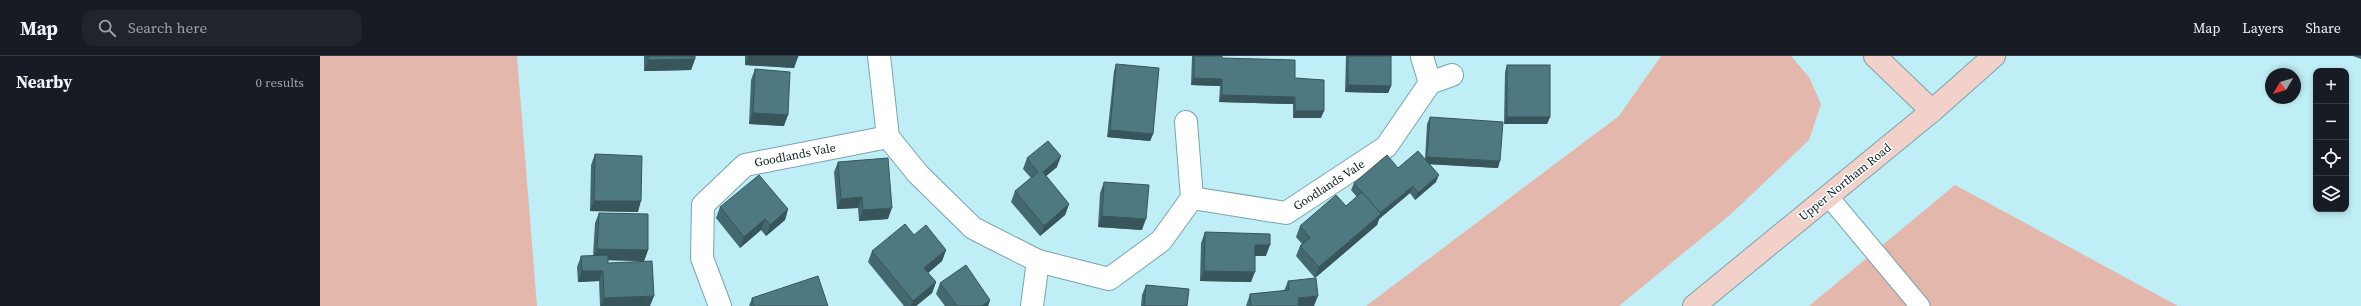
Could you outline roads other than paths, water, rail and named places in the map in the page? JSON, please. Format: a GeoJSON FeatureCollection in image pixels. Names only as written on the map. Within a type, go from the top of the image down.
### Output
{"type":"FeatureCollection","features":[{"type":"Feature","properties":{"kind":"main road"},"geometry":{"type":"LineString","coordinates":[[1875,56],[1932,111]]}},
{"type":"Feature","properties":{"kind":"main road","name":"Upper Northam Road"},"geometry":{"type":"LineString","coordinates":[[1694,306],[1932,111],[1994,56]]}},
{"type":"Feature","properties":{"kind":"street"},"geometry":{"type":"LineString","coordinates":[[879,56],[888,137],[918,174],[973,228],[1038,261],[1109,279],[1161,241],[1192,198],[1186,122]]}},
{"type":"Feature","properties":{"kind":"street"},"geometry":{"type":"LineString","coordinates":[[1422,57],[1430,84],[1452,75]]}},
{"type":"Feature","properties":{"kind":"street","name":"Goodlands Vale"},"geometry":{"type":"LineString","coordinates":[[1192,198],[1286,213],[1386,147],[1430,84]]}},
{"type":"Feature","properties":{"kind":"street","name":"Goodlands Vale"},"geometry":{"type":"LineString","coordinates":[[720,306],[702,258],[703,205],[745,164],[888,137]]}},
{"type":"Feature","properties":{"kind":"street"},"geometry":{"type":"LineString","coordinates":[[1032,306],[1038,261]]}},
{"type":"Feature","properties":{"kind":"lane"},"geometry":{"type":"LineString","coordinates":[[1828,196],[1920,306]]}}]}
